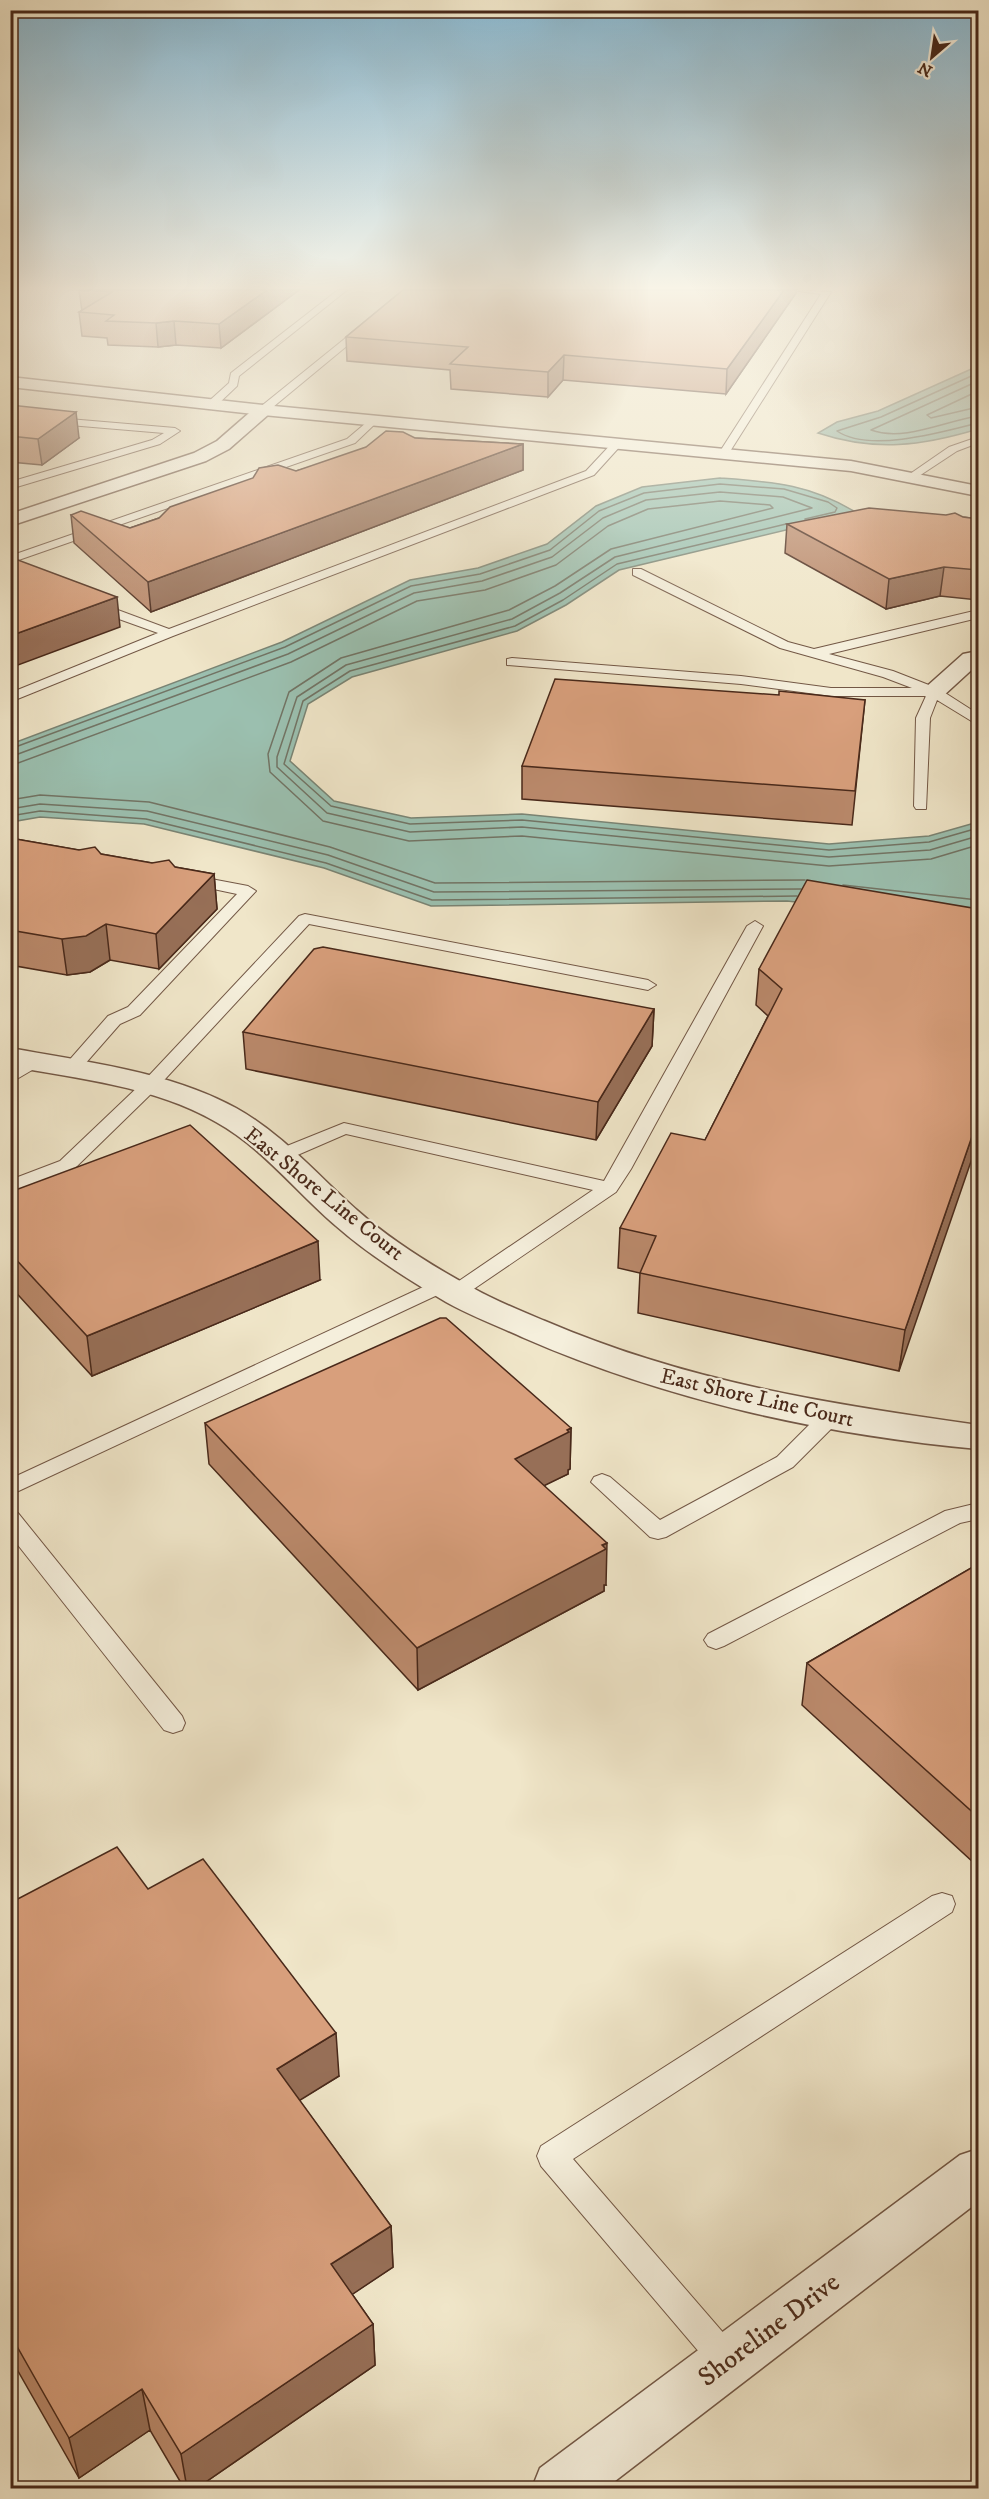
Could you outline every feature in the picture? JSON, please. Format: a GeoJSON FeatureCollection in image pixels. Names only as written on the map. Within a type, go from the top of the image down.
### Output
{"type":"FeatureCollection","features":[{"type":"Feature","properties":{"kind":"street"},"geometry":{"type":"LineString","coordinates":[[184,407],[263,410]]}},
{"type":"Feature","properties":{"kind":"street"},"geometry":{"type":"LineString","coordinates":[[234,407],[851,466],[912,476],[978,491]]}},
{"type":"Feature","properties":{"kind":"street"},"geometry":{"type":"LineString","coordinates":[[10,520],[200,457],[223,445],[263,410]]}},
{"type":"Feature","properties":{"kind":"street"},"geometry":{"type":"LineString","coordinates":[[934,692],[971,659],[978,657]]}},
{"type":"Feature","properties":{"kind":"street","name":"East Shore Line Court"},"geometry":{"type":"LineString","coordinates":[[18,1065],[71,1069],[187,1096],[227,1115],[279,1156],[349,1220],[393,1254],[449,1289],[561,1342],[628,1367],[697,1388],[831,1416],[978,1437]]}},
{"type":"Feature","properties":{"kind":"street","name":"Shoreline Drive"},"geometry":{"type":"LineString","coordinates":[[560,2488],[978,2172]]}},
{"type":"Feature","properties":{"kind":"lane"},"geometry":{"type":"LineString","coordinates":[[263,410],[267,407]]}},
{"type":"Feature","properties":{"kind":"lane"},"geometry":{"type":"LineString","coordinates":[[724,453],[754,407]]}},
{"type":"Feature","properties":{"kind":"lane"},"geometry":{"type":"LineString","coordinates":[[10,417],[175,431],[156,441],[10,486]]}},
{"type":"Feature","properties":{"kind":"lane"},"geometry":{"type":"LineString","coordinates":[[10,560],[351,441],[373,420]]}},
{"type":"Feature","properties":{"kind":"lane"},"geometry":{"type":"LineString","coordinates":[[912,476],[953,449],[978,440]]}},
{"type":"Feature","properties":{"kind":"lane"},"geometry":{"type":"LineString","coordinates":[[10,698],[169,633],[590,472],[598,467],[618,443]]}},
{"type":"Feature","properties":{"kind":"lane"},"geometry":{"type":"LineString","coordinates":[[978,516],[975,523],[978,526]]}},
{"type":"Feature","properties":{"kind":"lane"},"geometry":{"type":"LineString","coordinates":[[637,572],[784,645],[888,674],[934,692],[978,719]]}},
{"type":"Feature","properties":{"kind":"lane"},"geometry":{"type":"LineString","coordinates":[[85,602],[169,633]]}},
{"type":"Feature","properties":{"kind":"lane"},"geometry":{"type":"LineString","coordinates":[[811,654],[978,614]]}},
{"type":"Feature","properties":{"kind":"lane"},"geometry":{"type":"LineString","coordinates":[[512,662],[741,680],[831,692],[934,692]]}},
{"type":"Feature","properties":{"kind":"lane"},"geometry":{"type":"LineString","coordinates":[[921,806],[923,718],[934,692]]}},
{"type":"Feature","properties":{"kind":"lane"},"geometry":{"type":"LineString","coordinates":[[71,1069],[114,1020],[134,1011],[248,891],[169,876]]}},
{"type":"Feature","properties":{"kind":"lane"},"geometry":{"type":"LineString","coordinates":[[10,1186],[67,1165],[148,1087],[305,920],[648,985]]}},
{"type":"Feature","properties":{"kind":"lane"},"geometry":{"type":"LineString","coordinates":[[10,1488],[449,1289],[609,1188],[622,1169],[755,926]]}},
{"type":"Feature","properties":{"kind":"lane"},"geometry":{"type":"LineString","coordinates":[[279,1156],[344,1128],[609,1188]]}},
{"type":"Feature","properties":{"kind":"lane"},"geometry":{"type":"LineString","coordinates":[[602,1482],[658,1532],[785,1462],[831,1416]]}},
{"type":"Feature","properties":{"kind":"lane"},"geometry":{"type":"LineString","coordinates":[[716,1640],[953,1517],[978,1511]]}},
{"type":"Feature","properties":{"kind":"lane"},"geometry":{"type":"LineString","coordinates":[[10,1520],[173,1723]]}},
{"type":"Feature","properties":{"kind":"lane"},"geometry":{"type":"LineString","coordinates":[[728,2362],[552,2156],[942,1904]]}},
{"type":"Feature","properties":{"kind":"water"},"geometry":{"type":"Polygon","coordinates":[[[888,407],[978,407],[978,429],[918,443],[879,445],[859,443],[818,433],[837,422],[888,407]]]}},
{"type":"Feature","properties":{"kind":"water"},"geometry":{"type":"Polygon","coordinates":[[[720,478],[775,483],[807,490],[840,503],[857,513],[619,570],[566,605],[517,631],[352,677],[308,704],[290,761],[334,801],[411,818],[522,814],[829,844],[929,836],[978,822],[978,923],[787,901],[431,906],[324,868],[144,824],[40,817],[11,822],[11,744],[282,642],[410,580],[478,568],[547,544],[596,506],[642,487],[720,478]]]}},
{"type":"Feature","properties":{"kind":"building"},"geometry":{"type":"Polygon","coordinates":[[[10,407],[76,412],[38,439],[10,436],[10,407]]]}},
{"type":"Feature","properties":{"kind":"building"},"geometry":{"type":"Polygon","coordinates":[[[386,431],[403,432],[415,438],[523,444],[148,582],[71,515],[81,511],[130,528],[159,518],[170,507],[253,478],[259,468],[278,465],[296,471],[366,447],[386,431]]]}},
{"type":"Feature","properties":{"kind":"building"},"geometry":{"type":"Polygon","coordinates":[[[869,508],[946,515],[955,513],[963,517],[978,519],[978,570],[944,567],[889,579],[787,524],[869,508]]]}},
{"type":"Feature","properties":{"kind":"building"},"geometry":{"type":"Polygon","coordinates":[[[10,560],[18,560],[117,597],[10,636],[10,560]]]}},
{"type":"Feature","properties":{"kind":"building"},"geometry":{"type":"Polygon","coordinates":[[[555,679],[779,695],[779,691],[865,700],[855,791],[522,766],[555,679]]]}},
{"type":"Feature","properties":{"kind":"building"},"geometry":{"type":"Polygon","coordinates":[[[10,838],[79,850],[95,847],[101,854],[152,863],[169,860],[175,867],[214,874],[156,934],[106,924],[86,936],[62,939],[10,930],[10,838]]]}},
{"type":"Feature","properties":{"kind":"building"},"geometry":{"type":"Polygon","coordinates":[[[807,880],[978,909],[978,1119],[905,1330],[640,1273],[656,1236],[620,1228],[671,1133],[705,1140],[782,989],[759,969],[807,880]]]}},
{"type":"Feature","properties":{"kind":"building"},"geometry":{"type":"Polygon","coordinates":[[[323,947],[654,1009],[598,1102],[243,1032],[314,949],[323,947]]]}},
{"type":"Feature","properties":{"kind":"building"},"geometry":{"type":"Polygon","coordinates":[[[190,1125],[318,1241],[87,1336],[10,1253],[10,1192],[190,1125]]]}},
{"type":"Feature","properties":{"kind":"building"},"geometry":{"type":"Polygon","coordinates":[[[440,1318],[446,1318],[571,1428],[567,1430],[569,1432],[515,1459],[607,1543],[602,1545],[606,1549],[417,1648],[205,1423],[440,1318]]]}},
{"type":"Feature","properties":{"kind":"building"},"geometry":{"type":"Polygon","coordinates":[[[978,1564],[978,1817],[807,1663],[978,1564]]]}},
{"type":"Feature","properties":{"kind":"building"},"geometry":{"type":"Polygon","coordinates":[[[117,1847],[148,1889],[203,1859],[336,2033],[277,2069],[391,2226],[331,2264],[373,2324],[181,2454],[142,2389],[69,2438],[10,2334],[10,1903],[117,1847]]]}}]}
